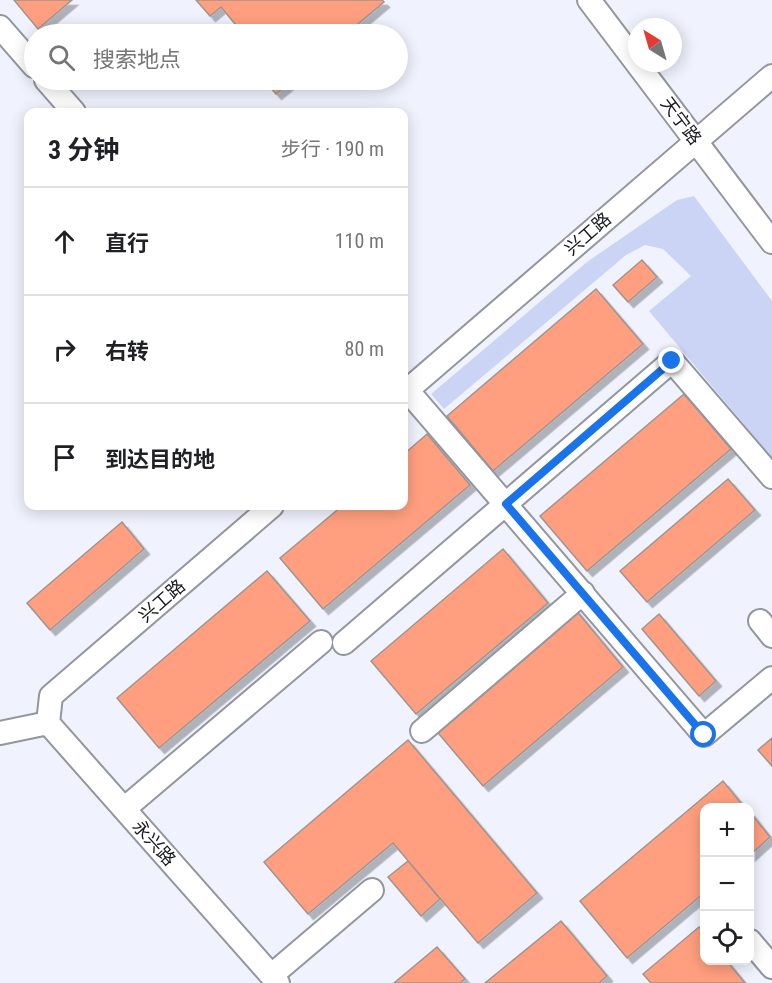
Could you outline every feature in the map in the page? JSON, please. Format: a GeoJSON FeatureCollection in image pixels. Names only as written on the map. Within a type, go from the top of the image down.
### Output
{"type":"FeatureCollection","features":[{"type":"Feature","properties":{"kind":"street","name":"天宁路"},"geometry":{"type":"LineString","coordinates":[[589,0],[772,242]]}},
{"type":"Feature","properties":{"kind":"street"},"geometry":{"type":"LineString","coordinates":[[0,27],[24,55]]}},
{"type":"Feature","properties":{"kind":"street","name":"兴工路"},"geometry":{"type":"LineString","coordinates":[[408,388],[772,76]]}},
{"type":"Feature","properties":{"kind":"street"},"geometry":{"type":"LineString","coordinates":[[55,90],[70,108]]}},
{"type":"Feature","properties":{"kind":"street"},"geometry":{"type":"LineString","coordinates":[[344,643],[672,361],[772,477]]}},
{"type":"Feature","properties":{"kind":"street"},"geometry":{"type":"LineString","coordinates":[[408,394],[506,504],[704,735],[772,678]]}},
{"type":"Feature","properties":{"kind":"street","name":"兴工路"},"geometry":{"type":"LineString","coordinates":[[48,723],[51,696],[267,510]]}},
{"type":"Feature","properties":{"kind":"street"},"geometry":{"type":"LineString","coordinates":[[422,731],[582,593]]}},
{"type":"Feature","properties":{"kind":"street"},"geometry":{"type":"LineString","coordinates":[[124,809],[321,642]]}},
{"type":"Feature","properties":{"kind":"street"},"geometry":{"type":"LineString","coordinates":[[0,733],[48,723]]}},
{"type":"Feature","properties":{"kind":"street","name":"永兴路"},"geometry":{"type":"LineString","coordinates":[[48,723],[275,979]]}},
{"type":"Feature","properties":{"kind":"street"},"geometry":{"type":"LineString","coordinates":[[275,979],[372,890]]}},
{"type":"Feature","properties":{"kind":"street"},"geometry":{"type":"LineString","coordinates":[[754,946],[772,967]]}},
{"type":"Feature","properties":{"kind":"shaded area"},"geometry":{"type":"Polygon","coordinates":[[[694,196],[772,301],[772,458],[649,311],[691,276],[663,249],[645,245],[626,255],[444,409],[431,394],[587,262],[677,200],[694,196]]]}},
{"type":"Feature","properties":{"kind":"building"},"geometry":{"type":"Polygon","coordinates":[[[14,0],[72,0],[44,24],[34,24],[14,0]]]}},
{"type":"Feature","properties":{"kind":"building"},"geometry":{"type":"Polygon","coordinates":[[[196,0],[382,0],[384,2],[358,24],[235,24],[221,7],[210,16],[196,0]]]}},
{"type":"Feature","properties":{"kind":"building"},"geometry":{"type":"Polygon","coordinates":[[[642,260],[657,277],[628,302],[613,285],[642,260]]]}},
{"type":"Feature","properties":{"kind":"building"},"geometry":{"type":"Polygon","coordinates":[[[596,289],[643,344],[493,471],[447,416],[596,289]]]}},
{"type":"Feature","properties":{"kind":"building"},"geometry":{"type":"Polygon","coordinates":[[[684,394],[731,449],[587,571],[540,516],[684,394]]]}},
{"type":"Feature","properties":{"kind":"building"},"geometry":{"type":"Polygon","coordinates":[[[427,434],[470,485],[323,609],[280,558],[337,510],[408,510],[408,451],[427,434]]]}},
{"type":"Feature","properties":{"kind":"building"},"geometry":{"type":"Polygon","coordinates":[[[728,479],[755,510],[647,602],[620,571],[728,479]]]}},
{"type":"Feature","properties":{"kind":"building"},"geometry":{"type":"Polygon","coordinates":[[[122,522],[144,549],[50,630],[27,603],[122,522]]]}},
{"type":"Feature","properties":{"kind":"building"},"geometry":{"type":"Polygon","coordinates":[[[503,549],[548,603],[416,714],[371,661],[503,549]]]}},
{"type":"Feature","properties":{"kind":"building"},"geometry":{"type":"Polygon","coordinates":[[[267,571],[310,621],[159,748],[117,698],[267,571]]]}},
{"type":"Feature","properties":{"kind":"building"},"geometry":{"type":"Polygon","coordinates":[[[575,609],[623,667],[483,786],[434,728],[575,609]]]}},
{"type":"Feature","properties":{"kind":"building"},"geometry":{"type":"Polygon","coordinates":[[[659,614],[716,681],[699,696],[642,629],[659,614]]]}},
{"type":"Feature","properties":{"kind":"building"},"geometry":{"type":"Polygon","coordinates":[[[772,738],[772,766],[758,750],[772,738]]]}},
{"type":"Feature","properties":{"kind":"building"},"geometry":{"type":"Polygon","coordinates":[[[408,740],[537,893],[478,943],[393,843],[308,914],[264,862],[408,740]]]}},
{"type":"Feature","properties":{"kind":"building"},"geometry":{"type":"Polygon","coordinates":[[[723,781],[741,803],[700,803],[700,896],[627,958],[580,901],[723,781]]]}},
{"type":"Feature","properties":{"kind":"building"},"geometry":{"type":"Polygon","coordinates":[[[754,817],[770,837],[754,851],[754,817]]]}},
{"type":"Feature","properties":{"kind":"building"},"geometry":{"type":"Polygon","coordinates":[[[408,861],[440,899],[421,916],[388,877],[408,861]]]}},
{"type":"Feature","properties":{"kind":"building"},"geometry":{"type":"Polygon","coordinates":[[[561,921],[607,976],[599,983],[485,983],[561,921]]]}},
{"type":"Feature","properties":{"kind":"building"},"geometry":{"type":"Polygon","coordinates":[[[699,927],[700,965],[730,965],[745,983],[651,983],[643,974],[699,927]]]}},
{"type":"Feature","properties":{"kind":"building"},"geometry":{"type":"Polygon","coordinates":[[[437,947],[465,979],[460,983],[394,983],[437,947]]]}},
{"type":"Feature","properties":{"kind":"route"},"geometry":{"type":"LineString","coordinates":[[672,361],[506,504],[704,735]]}}]}
